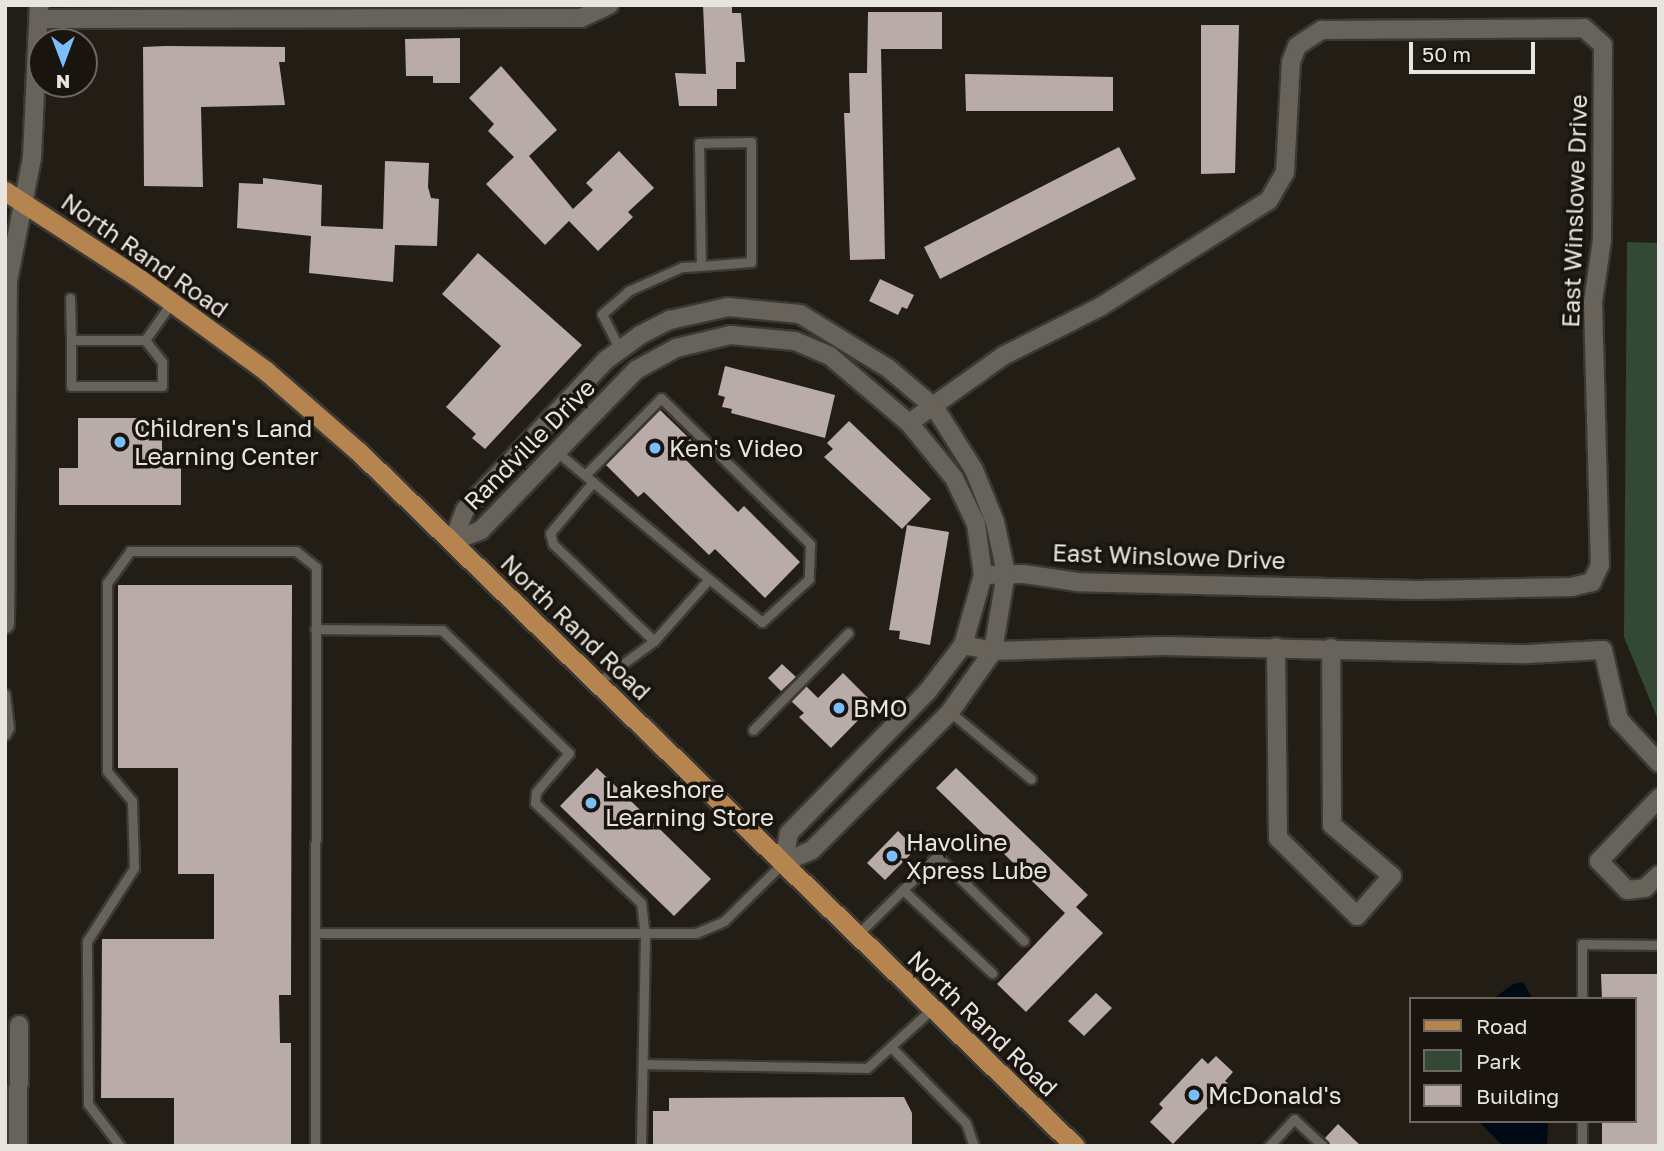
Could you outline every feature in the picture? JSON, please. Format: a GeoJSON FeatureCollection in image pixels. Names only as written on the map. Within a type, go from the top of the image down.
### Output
{"type":"FeatureCollection","features":[{"type":"Feature","properties":{"kind":"main road","name":"North Rand Road"},"geometry":{"type":"LineString","coordinates":[[14,195],[172,302],[267,371],[453,541],[1075,1146]]}},
{"type":"Feature","properties":{"kind":"street"},"geometry":{"type":"LineString","coordinates":[[5,624],[8,281],[14,195],[32,158],[39,12],[581,18],[609,5]]}},
{"type":"Feature","properties":{"kind":"street","name":"East Winslowe Drive"},"geometry":{"type":"LineString","coordinates":[[909,423],[935,408],[1003,356],[1100,307],[1269,200],[1284,172],[1291,62],[1297,46],[1322,30],[1584,28],[1603,45],[1602,240],[1593,302],[1600,565],[1592,582],[1573,587],[1418,590],[1078,582],[1006,573],[983,575]]}},
{"type":"Feature","properties":{"kind":"street","name":"Randville Drive"},"geometry":{"type":"LineString","coordinates":[[453,541],[465,510],[620,350],[670,320],[728,307],[800,314],[889,369],[935,408]]}},
{"type":"Feature","properties":{"kind":"street","name":"Randville Drive"},"geometry":{"type":"LineString","coordinates":[[453,541],[481,530],[636,370],[676,348],[730,335],[795,341],[830,356],[909,423],[954,478],[976,524],[983,575]]}},
{"type":"Feature","properties":{"kind":"street"},"geometry":{"type":"LineString","coordinates":[[620,350],[636,370]]}},
{"type":"Feature","properties":{"kind":"street"},"geometry":{"type":"LineString","coordinates":[[783,863],[812,850],[950,712],[993,651],[1006,573],[995,522],[974,470],[935,408]]}},
{"type":"Feature","properties":{"kind":"street"},"geometry":{"type":"LineString","coordinates":[[783,863],[789,833],[928,691],[963,645],[983,575]]}},
{"type":"Feature","properties":{"kind":"street"},"geometry":{"type":"LineString","coordinates":[[963,645],[993,651],[1276,647],[1527,654],[1602,650],[1619,720],[1659,762]]}},
{"type":"Feature","properties":{"kind":"street"},"geometry":{"type":"LineString","coordinates":[[1276,647],[1278,838],[1357,916],[1392,876],[1332,825],[1331,648]]}},
{"type":"Feature","properties":{"kind":"street"},"geometry":{"type":"LineString","coordinates":[[1659,798],[1599,861],[1627,890],[1645,888],[1659,875]]}},
{"type":"Feature","properties":{"kind":"street"},"geometry":{"type":"LineString","coordinates":[[18,1146],[12,1058],[19,1024]]}},
{"type":"Feature","properties":{"kind":"lane"},"geometry":{"type":"LineString","coordinates":[[620,350],[603,314],[628,291],[682,267],[701,266],[751,262],[751,142],[699,143],[701,266]]}},
{"type":"Feature","properties":{"kind":"lane"},"geometry":{"type":"LineString","coordinates":[[70,298],[71,387],[162,386],[162,362],[145,340]]}},
{"type":"Feature","properties":{"kind":"lane"},"geometry":{"type":"LineString","coordinates":[[145,340],[172,302]]}},
{"type":"Feature","properties":{"kind":"lane"},"geometry":{"type":"LineString","coordinates":[[71,340],[145,340]]}},
{"type":"Feature","properties":{"kind":"lane"},"geometry":{"type":"LineString","coordinates":[[556,452],[762,622],[809,579],[810,544],[661,398],[585,475]]}},
{"type":"Feature","properties":{"kind":"lane"},"geometry":{"type":"LineString","coordinates":[[593,482],[550,533],[553,544],[654,641]]}},
{"type":"Feature","properties":{"kind":"lane"},"geometry":{"type":"LineString","coordinates":[[120,1146],[88,1104],[87,941],[134,868],[132,801],[107,771],[107,583],[130,551],[296,551],[316,567],[315,1146]]}},
{"type":"Feature","properties":{"kind":"lane"},"geometry":{"type":"LineString","coordinates":[[597,683],[654,641],[709,579]]}},
{"type":"Feature","properties":{"kind":"lane"},"geometry":{"type":"LineString","coordinates":[[315,629],[442,630],[569,753],[536,792],[536,803],[641,903],[645,936],[645,1063],[641,1146]]}},
{"type":"Feature","properties":{"kind":"lane"},"geometry":{"type":"LineString","coordinates":[[753,730],[848,633]]}},
{"type":"Feature","properties":{"kind":"lane"},"geometry":{"type":"LineString","coordinates":[[5,694],[9,728],[5,735]]}},
{"type":"Feature","properties":{"kind":"lane"},"geometry":{"type":"LineString","coordinates":[[950,712],[1031,779]]}},
{"type":"Feature","properties":{"kind":"lane"},"geometry":{"type":"LineString","coordinates":[[857,935],[934,859],[940,859],[1024,941]]}},
{"type":"Feature","properties":{"kind":"lane"},"geometry":{"type":"LineString","coordinates":[[316,933],[645,936],[696,933],[724,921],[783,863]]}},
{"type":"Feature","properties":{"kind":"lane"},"geometry":{"type":"LineString","coordinates":[[903,890],[992,974]]}},
{"type":"Feature","properties":{"kind":"lane"},"geometry":{"type":"LineString","coordinates":[[1582,997],[1582,944],[1659,945]]}},
{"type":"Feature","properties":{"kind":"lane"},"geometry":{"type":"LineString","coordinates":[[645,1063],[867,1068],[933,1008]]}},
{"type":"Feature","properties":{"kind":"lane"},"geometry":{"type":"LineString","coordinates":[[891,1047],[966,1123],[974,1146]]}},
{"type":"Feature","properties":{"kind":"lane"},"geometry":{"type":"LineString","coordinates":[[1269,1146],[1294,1119],[1323,1146]]}},
{"type":"Feature","properties":{"kind":"lane"},"geometry":{"type":"LineString","coordinates":[[1582,1123],[1582,1146]]}},
{"type":"Feature","properties":{"kind":"green space"},"geometry":{"type":"Polygon","coordinates":[[[1627,242],[1659,243],[1659,722],[1624,637],[1627,242]]]}},
{"type":"Feature","properties":{"kind":"shaded area"},"geometry":{"type":"Polygon","coordinates":[[[1523,982],[1532,997],[1496,997],[1513,984],[1523,982]]]}},
{"type":"Feature","properties":{"kind":"shaded area"},"geometry":{"type":"Polygon","coordinates":[[[1480,1123],[1548,1123],[1547,1146],[1503,1146],[1480,1123]]]}},
{"type":"Feature","properties":{"kind":"building"},"geometry":{"type":"Polygon","coordinates":[[[703,5],[732,5],[732,13],[741,13],[745,62],[736,62],[736,89],[717,89],[717,106],[679,106],[675,73],[706,74],[703,5]]]}},
{"type":"Feature","properties":{"kind":"building"},"geometry":{"type":"Polygon","coordinates":[[[868,12],[942,12],[942,49],[881,49],[885,259],[850,260],[844,113],[850,113],[849,73],[867,73],[868,12]]]}},
{"type":"Feature","properties":{"kind":"building"},"geometry":{"type":"Polygon","coordinates":[[[1201,25],[1239,25],[1235,173],[1201,174],[1201,25]]]}},
{"type":"Feature","properties":{"kind":"building"},"geometry":{"type":"Polygon","coordinates":[[[460,38],[460,83],[433,83],[433,76],[406,76],[405,39],[460,38]]]}},
{"type":"Feature","properties":{"kind":"building"},"geometry":{"type":"Polygon","coordinates":[[[143,47],[285,47],[285,62],[279,62],[285,105],[201,107],[203,187],[144,186],[143,47]]]}},
{"type":"Feature","properties":{"kind":"building"},"geometry":{"type":"Polygon","coordinates":[[[501,66],[557,130],[529,156],[573,209],[593,190],[586,183],[619,151],[654,188],[628,212],[633,217],[598,251],[569,221],[545,245],[486,184],[514,157],[488,131],[494,124],[469,98],[501,66]]]}},
{"type":"Feature","properties":{"kind":"building"},"geometry":{"type":"Polygon","coordinates":[[[965,74],[1113,77],[1113,111],[966,111],[965,74]]]}},
{"type":"Feature","properties":{"kind":"building"},"geometry":{"type":"Polygon","coordinates":[[[1119,147],[1136,179],[940,279],[924,247],[1119,147]]]}},
{"type":"Feature","properties":{"kind":"building"},"geometry":{"type":"Polygon","coordinates":[[[385,161],[429,163],[428,187],[431,198],[439,199],[437,246],[395,245],[393,282],[309,273],[311,236],[237,228],[239,183],[263,184],[263,178],[322,185],[321,226],[383,229],[385,161]]]}},
{"type":"Feature","properties":{"kind":"building"},"geometry":{"type":"Polygon","coordinates":[[[478,253],[582,345],[485,449],[472,438],[476,434],[446,407],[501,346],[442,294],[478,253]]]}},
{"type":"Feature","properties":{"kind":"building"},"geometry":{"type":"Polygon","coordinates":[[[880,279],[914,295],[907,309],[902,307],[898,315],[869,301],[880,279]]]}},
{"type":"Feature","properties":{"kind":"building"},"geometry":{"type":"Polygon","coordinates":[[[725,366],[835,395],[825,438],[731,413],[732,409],[722,407],[725,397],[718,395],[725,366]]]}},
{"type":"Feature","properties":{"kind":"building"},"geometry":{"type":"Polygon","coordinates":[[[660,410],[692,441],[681,455],[738,512],[744,506],[800,562],[765,598],[715,549],[709,555],[644,492],[638,497],[606,465],[660,410]]]}},
{"type":"Feature","properties":{"kind":"building","name":"Children's Land Learning Center"},"geometry":{"type":"Polygon","coordinates":[[[78,418],[162,418],[162,466],[181,467],[181,505],[59,505],[59,468],[78,468],[78,418]]]}},
{"type":"Feature","properties":{"kind":"building"},"geometry":{"type":"Polygon","coordinates":[[[849,421],[931,499],[902,529],[824,457],[833,449],[827,443],[849,421]]]}},
{"type":"Feature","properties":{"kind":"building"},"geometry":{"type":"Polygon","coordinates":[[[907,525],[949,532],[930,645],[899,639],[900,631],[889,630],[907,525]]]}},
{"type":"Feature","properties":{"kind":"building"},"geometry":{"type":"Polygon","coordinates":[[[118,585],[292,585],[291,995],[279,995],[280,1043],[291,1043],[291,1146],[174,1146],[174,1098],[101,1098],[102,939],[214,939],[214,874],[178,874],[178,768],[118,768],[118,585]]]}},
{"type":"Feature","properties":{"kind":"building"},"geometry":{"type":"Polygon","coordinates":[[[782,664],[796,677],[781,691],[768,678],[782,664]]]}},
{"type":"Feature","properties":{"kind":"building","name":"BMO"},"geometry":{"type":"Polygon","coordinates":[[[843,673],[874,704],[831,748],[799,717],[804,713],[791,701],[806,686],[818,698],[843,673]]]}},
{"type":"Feature","properties":{"kind":"building"},"geometry":{"type":"Polygon","coordinates":[[[597,768],[711,879],[674,916],[560,806],[597,768]]]}},
{"type":"Feature","properties":{"kind":"building"},"geometry":{"type":"Polygon","coordinates":[[[956,768],[1088,895],[1076,907],[1103,933],[1026,1012],[997,984],[1065,913],[936,788],[956,768]]]}},
{"type":"Feature","properties":{"kind":"building","name":"Havoline Xpress Lube"},"geometry":{"type":"Polygon","coordinates":[[[898,831],[916,849],[885,880],[867,863],[898,831]]]}},
{"type":"Feature","properties":{"kind":"building"},"geometry":{"type":"Polygon","coordinates":[[[1601,974],[1659,974],[1659,1146],[1602,1146],[1602,1123],[1636,1123],[1636,997],[1602,997],[1601,974]]]}},
{"type":"Feature","properties":{"kind":"building"},"geometry":{"type":"Polygon","coordinates":[[[1096,993],[1112,1008],[1084,1036],[1068,1021],[1096,993]]]}},
{"type":"Feature","properties":{"kind":"building","name":"McDonald's"},"geometry":{"type":"Polygon","coordinates":[[[1216,1056],[1233,1072],[1225,1081],[1230,1085],[1173,1144],[1150,1122],[1163,1108],[1159,1104],[1202,1058],[1208,1064],[1216,1056]]]}},
{"type":"Feature","properties":{"kind":"building"},"geometry":{"type":"Polygon","coordinates":[[[904,1097],[912,1113],[912,1146],[653,1146],[653,1111],[669,1111],[669,1098],[904,1097]]]}},
{"type":"Feature","properties":{"kind":"building"},"geometry":{"type":"Polygon","coordinates":[[[1338,1124],[1361,1146],[1330,1146],[1325,1138],[1338,1124]]]}},
{"type":"Feature","properties":{"kind":"place","name":"Children's Land Learning Center"},"geometry":{"type":"Point","coordinates":[120,442]}},
{"type":"Feature","properties":{"kind":"place","name":"Ken's Video"},"geometry":{"type":"Point","coordinates":[655,448]}},
{"type":"Feature","properties":{"kind":"place","name":"BMO"},"geometry":{"type":"Point","coordinates":[839,708]}},
{"type":"Feature","properties":{"kind":"place","name":"Lakeshore Learning Store"},"geometry":{"type":"Point","coordinates":[591,803]}},
{"type":"Feature","properties":{"kind":"place","name":"Havoline Xpress Lube"},"geometry":{"type":"Point","coordinates":[892,856]}},
{"type":"Feature","properties":{"kind":"place","name":"McDonald's"},"geometry":{"type":"Point","coordinates":[1194,1095]}}]}
